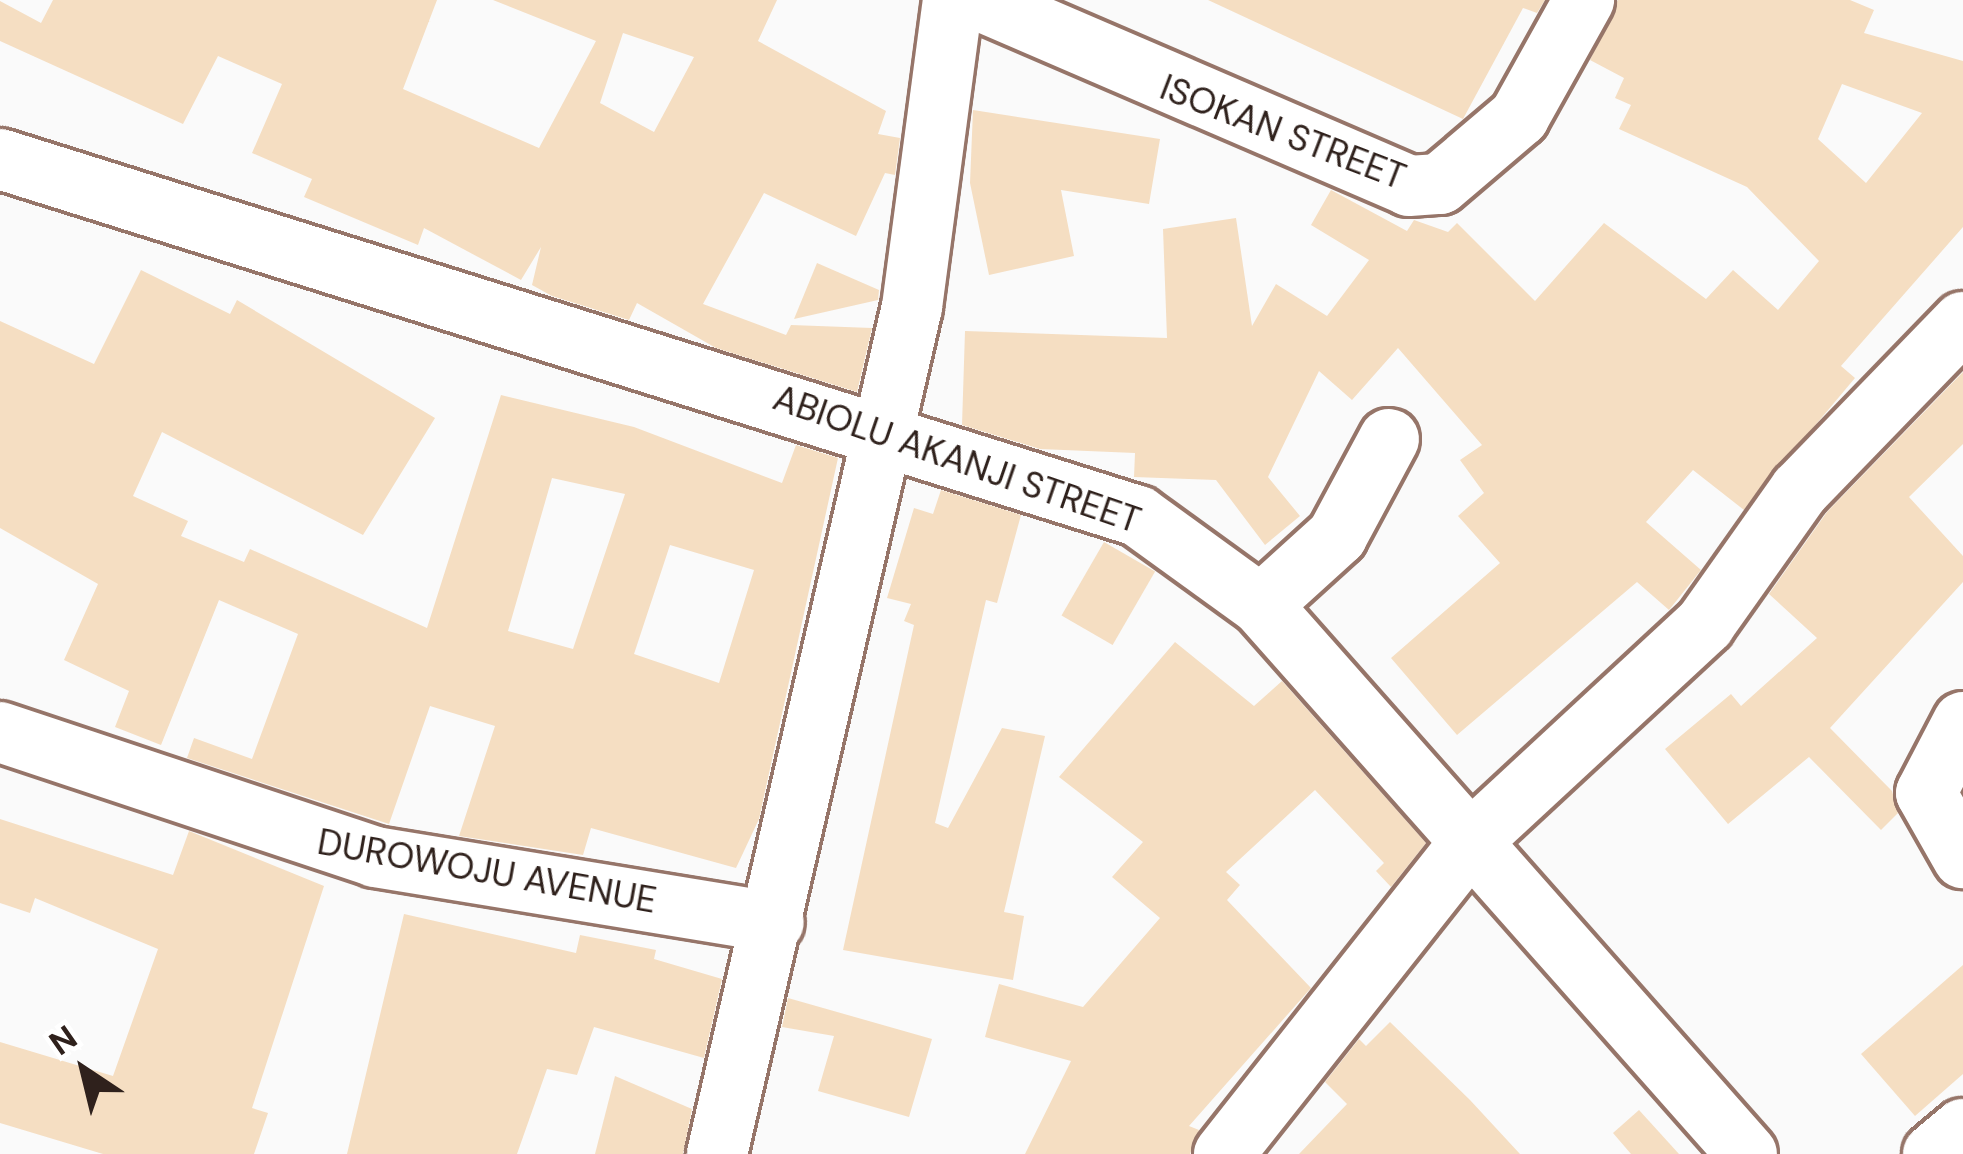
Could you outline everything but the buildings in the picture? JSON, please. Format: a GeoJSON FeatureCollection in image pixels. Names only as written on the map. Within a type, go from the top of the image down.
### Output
{"type":"FeatureCollection","features":[{"type":"Feature","properties":{"kind":"street"},"geometry":{"type":"LineString","coordinates":[[717,1154],[775,922],[881,428],[912,307],[953,0]]}},
{"type":"Feature","properties":{"kind":"street","name":"ISOKAN STREET"},"geometry":{"type":"LineString","coordinates":[[978,0],[1409,186],[1440,184],[1519,117],[1584,0]]}},
{"type":"Feature","properties":{"kind":"street","name":"ABIOLU AKANJI STREET"},"geometry":{"type":"LineString","coordinates":[[0,159],[881,428],[1138,515],[1261,605],[1747,1154]]}},
{"type":"Feature","properties":{"kind":"street"},"geometry":{"type":"LineString","coordinates":[[1224,1154],[1471,841],[1705,624],[1800,490],[1963,322]]}},
{"type":"Feature","properties":{"kind":"street"},"geometry":{"type":"LineString","coordinates":[[1261,605],[1337,536],[1389,439]]}},
{"type":"Feature","properties":{"kind":"street"},"geometry":{"type":"LineString","coordinates":[[1963,722],[1926,793],[1963,858]]}},
{"type":"Feature","properties":{"kind":"street","name":"DUROWOJU AVENUE"},"geometry":{"type":"LineString","coordinates":[[0,732],[375,857],[775,922]]}},
{"type":"Feature","properties":{"kind":"street"},"geometry":{"type":"LineString","coordinates":[[1933,1154],[1963,1129]]}}]}
